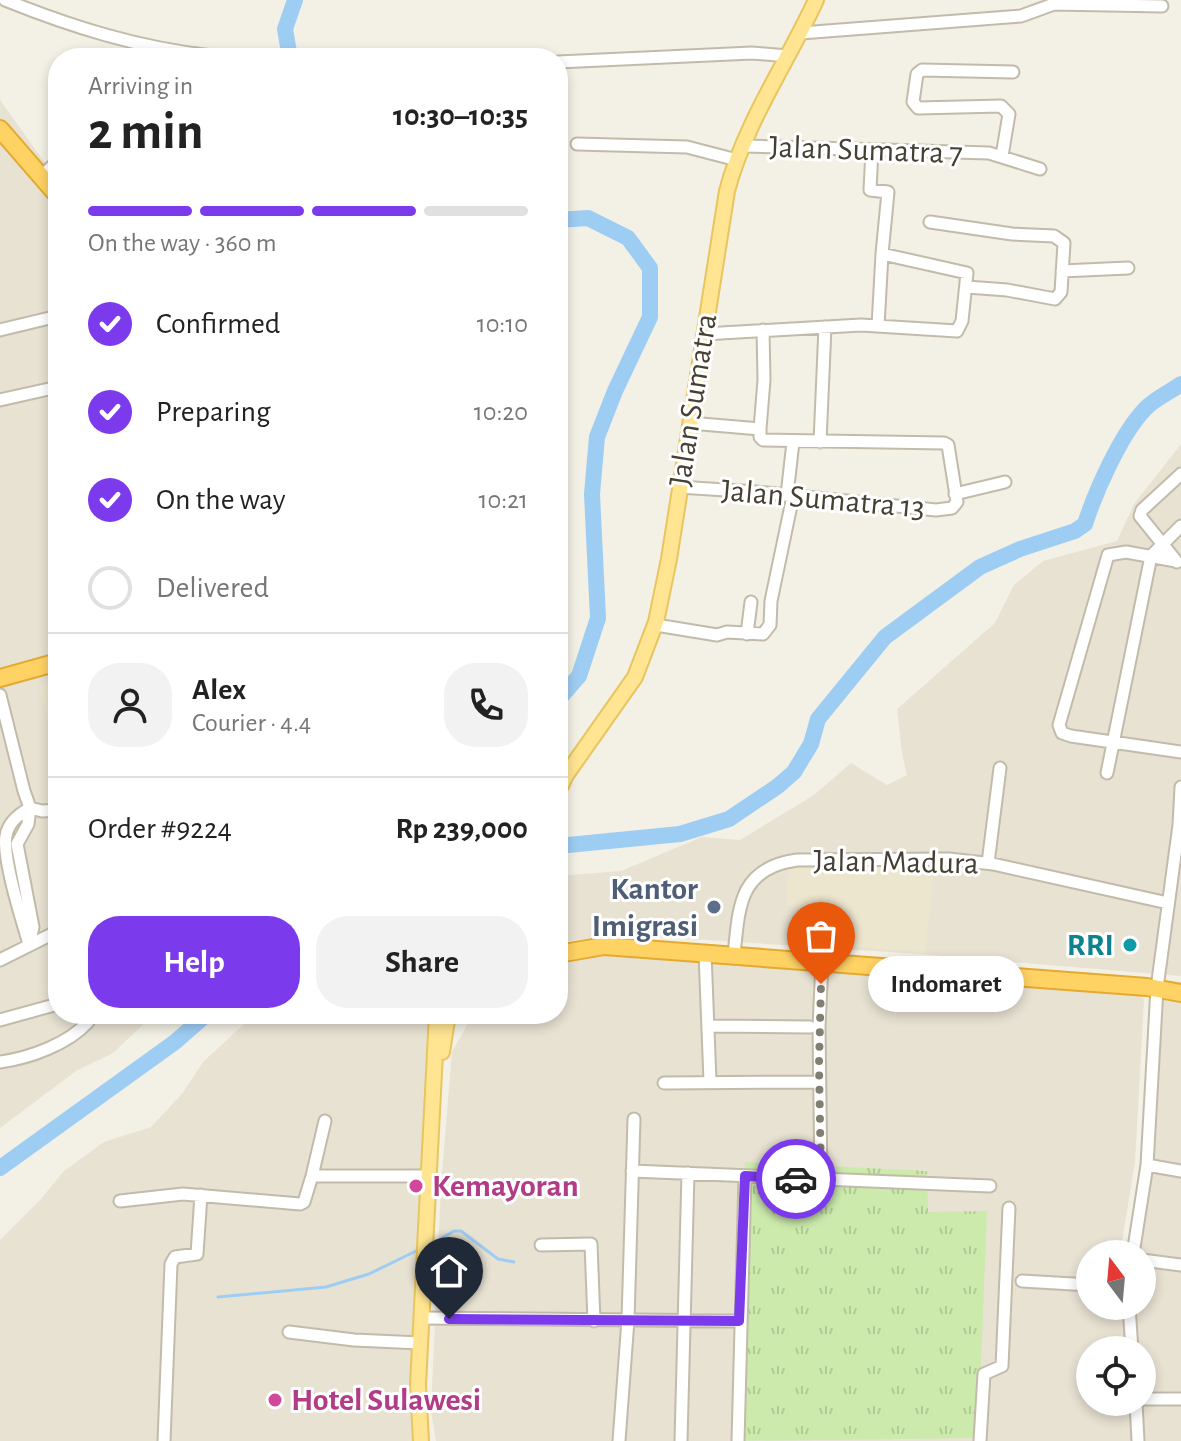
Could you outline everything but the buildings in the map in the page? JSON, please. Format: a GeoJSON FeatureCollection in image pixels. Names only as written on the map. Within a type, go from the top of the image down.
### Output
{"type":"FeatureCollection","features":[{"type":"Feature","properties":{"kind":"highway"},"geometry":{"type":"LineString","coordinates":[[0,129],[48,185]]}},
{"type":"Feature","properties":{"kind":"highway"},"geometry":{"type":"LineString","coordinates":[[0,678],[48,665]]}},
{"type":"Feature","properties":{"kind":"highway"},"geometry":{"type":"LineString","coordinates":[[568,952],[604,946],[1157,988],[1181,993]]}},
{"type":"Feature","properties":{"kind":"highway"},"geometry":{"type":"LineString","coordinates":[[568,955],[575,950]]}},
{"type":"Feature","properties":{"kind":"main road","name":"Jalan Sumatra"},"geometry":{"type":"LineString","coordinates":[[568,772],[635,677],[656,625],[727,191],[737,160],[816,0]]}},
{"type":"Feature","properties":{"kind":"main road"},"geometry":{"type":"LineString","coordinates":[[421,1441],[418,1385],[421,1318],[442,1024]]}},
{"type":"Feature","properties":{"kind":"street"},"geometry":{"type":"LineString","coordinates":[[5,0],[141,48]]}},
{"type":"Feature","properties":{"kind":"street"},"geometry":{"type":"LineString","coordinates":[[801,33],[1021,16],[1054,4],[1162,6]]}},
{"type":"Feature","properties":{"kind":"street"},"geometry":{"type":"LineString","coordinates":[[568,62],[752,53],[788,56]]}},
{"type":"Feature","properties":{"kind":"street"},"geometry":{"type":"LineString","coordinates":[[1002,156],[1009,114],[1001,106],[918,108],[913,102],[917,74],[922,70],[1013,72]]}},
{"type":"Feature","properties":{"kind":"street"},"geometry":{"type":"LineString","coordinates":[[577,144],[687,147],[737,160]]}},
{"type":"Feature","properties":{"kind":"street","name":"Jalan Sumatra 7"},"geometry":{"type":"LineString","coordinates":[[744,146],[989,153],[1040,169]]}},
{"type":"Feature","properties":{"kind":"street"},"geometry":{"type":"LineString","coordinates":[[872,150],[870,190],[888,192],[878,326]]}},
{"type":"Feature","properties":{"kind":"street"},"geometry":{"type":"LineString","coordinates":[[40,177],[48,170]]}},
{"type":"Feature","properties":{"kind":"street"},"geometry":{"type":"LineString","coordinates":[[930,222],[1058,237],[1064,243],[1061,292],[1055,299],[1007,290],[967,287]]}},
{"type":"Feature","properties":{"kind":"street"},"geometry":{"type":"LineString","coordinates":[[704,334],[878,326],[959,331],[967,287],[966,272],[882,254]]}},
{"type":"Feature","properties":{"kind":"street"},"geometry":{"type":"LineString","coordinates":[[1062,271],[1128,268]]}},
{"type":"Feature","properties":{"kind":"street"},"geometry":{"type":"LineString","coordinates":[[0,330],[48,318]]}},
{"type":"Feature","properties":{"kind":"street"},"geometry":{"type":"LineString","coordinates":[[820,442],[825,327]]}},
{"type":"Feature","properties":{"kind":"street"},"geometry":{"type":"LineString","coordinates":[[763,330],[764,380],[760,429],[763,440],[944,443],[948,445],[955,494],[1005,482]]}},
{"type":"Feature","properties":{"kind":"street"},"geometry":{"type":"LineString","coordinates":[[0,400],[48,389]]}},
{"type":"Feature","properties":{"kind":"street"},"geometry":{"type":"LineString","coordinates":[[690,423],[760,429]]}},
{"type":"Feature","properties":{"kind":"street"},"geometry":{"type":"LineString","coordinates":[[656,625],[717,635],[727,632],[763,634],[768,629],[790,496],[793,442]]}},
{"type":"Feature","properties":{"kind":"street"},"geometry":{"type":"LineString","coordinates":[[1178,564],[1143,523],[1140,512],[1181,474]]}},
{"type":"Feature","properties":{"kind":"street","name":"Jalan Sumatra 13"},"geometry":{"type":"LineString","coordinates":[[679,487],[936,510],[954,507],[957,502],[955,494]]}},
{"type":"Feature","properties":{"kind":"street"},"geometry":{"type":"LineString","coordinates":[[1107,773],[1151,556],[1181,526]]}},
{"type":"Feature","properties":{"kind":"street"},"geometry":{"type":"LineString","coordinates":[[1178,564],[1151,556],[1118,552],[1107,558],[1059,725],[1065,735],[1181,752]]}},
{"type":"Feature","properties":{"kind":"street"},"geometry":{"type":"LineString","coordinates":[[747,634],[751,602]]}},
{"type":"Feature","properties":{"kind":"street"},"geometry":{"type":"LineString","coordinates":[[0,695],[30,808],[28,824],[17,844],[19,891]]}},
{"type":"Feature","properties":{"kind":"street"},"geometry":{"type":"LineString","coordinates":[[988,863],[1000,768]]}},
{"type":"Feature","properties":{"kind":"street"},"geometry":{"type":"LineString","coordinates":[[1135,1240],[1147,1165],[1157,988],[1168,903],[1176,878],[1181,787]]}},
{"type":"Feature","properties":{"kind":"street"},"geometry":{"type":"LineString","coordinates":[[3,834],[14,819],[30,808],[48,811]]}},
{"type":"Feature","properties":{"kind":"street"},"geometry":{"type":"LineString","coordinates":[[3,834],[20,836]]}},
{"type":"Feature","properties":{"kind":"street"},"geometry":{"type":"LineString","coordinates":[[3,834],[19,891],[29,944]]}},
{"type":"Feature","properties":{"kind":"street","name":"Jalan Madura"},"geometry":{"type":"LineString","coordinates":[[734,955],[743,893],[755,877],[782,862],[919,857],[988,863],[1168,903]]}},
{"type":"Feature","properties":{"kind":"street"},"geometry":{"type":"LineString","coordinates":[[1,895],[19,891]]}},
{"type":"Feature","properties":{"kind":"street"},"geometry":{"type":"LineString","coordinates":[[0,960],[48,935]]}},
{"type":"Feature","properties":{"kind":"street"},"geometry":{"type":"LineString","coordinates":[[705,953],[710,1081]]}},
{"type":"Feature","properties":{"kind":"street"},"geometry":{"type":"LineString","coordinates":[[821,1180],[819,1082],[822,962]]}},
{"type":"Feature","properties":{"kind":"street"},"geometry":{"type":"LineString","coordinates":[[0,1020],[48,1007]]}},
{"type":"Feature","properties":{"kind":"street"},"geometry":{"type":"LineString","coordinates":[[0,1062],[60,1043],[86,1024]]}},
{"type":"Feature","properties":{"kind":"street"},"geometry":{"type":"LineString","coordinates":[[709,1026],[810,1027]]}},
{"type":"Feature","properties":{"kind":"street"},"geometry":{"type":"LineString","coordinates":[[664,1083],[819,1082]]}},
{"type":"Feature","properties":{"kind":"street"},"geometry":{"type":"LineString","coordinates":[[619,1441],[628,1320],[634,1119]]}},
{"type":"Feature","properties":{"kind":"street"},"geometry":{"type":"LineString","coordinates":[[120,1201],[183,1194],[303,1204],[325,1121]]}},
{"type":"Feature","properties":{"kind":"street"},"geometry":{"type":"LineString","coordinates":[[1147,1165],[1181,1171]]}},
{"type":"Feature","properties":{"kind":"street"},"geometry":{"type":"LineString","coordinates":[[632,1171],[990,1186]]}},
{"type":"Feature","properties":{"kind":"street"},"geometry":{"type":"LineString","coordinates":[[681,1441],[688,1173]]}},
{"type":"Feature","properties":{"kind":"street"},"geometry":{"type":"LineString","coordinates":[[312,1176],[429,1176]]}},
{"type":"Feature","properties":{"kind":"street"},"geometry":{"type":"LineString","coordinates":[[738,1441],[745,1176]]}},
{"type":"Feature","properties":{"kind":"street"},"geometry":{"type":"LineString","coordinates":[[164,1441],[171,1264],[175,1257],[197,1254],[201,1195]]}},
{"type":"Feature","properties":{"kind":"street"},"geometry":{"type":"LineString","coordinates":[[980,1441],[984,1374],[1002,1366],[1009,1208]]}},
{"type":"Feature","properties":{"kind":"street"},"geometry":{"type":"LineString","coordinates":[[541,1245],[591,1244],[594,1321]]}},
{"type":"Feature","properties":{"kind":"street"},"geometry":{"type":"LineString","coordinates":[[1156,1262],[1181,1265]]}},
{"type":"Feature","properties":{"kind":"street"},"geometry":{"type":"LineString","coordinates":[[1022,1281],[1076,1284]]}},
{"type":"Feature","properties":{"kind":"street"},"geometry":{"type":"LineString","coordinates":[[421,1318],[739,1321]]}},
{"type":"Feature","properties":{"kind":"street"},"geometry":{"type":"LineString","coordinates":[[289,1332],[329,1338],[420,1343]]}},
{"type":"Feature","properties":{"kind":"street"},"geometry":{"type":"LineString","coordinates":[[1156,1399],[1181,1399]]}},
{"type":"Feature","properties":{"kind":"street"},"geometry":{"type":"LineString","coordinates":[[1137,1416],[1138,1441]]}},
{"type":"Feature","properties":{"kind":"shaded area"},"geometry":{"type":"Polygon","coordinates":[[[0,100],[48,166],[48,1024],[144,1024],[113,1053],[76,1071],[0,1128],[0,100]]]}},
{"type":"Feature","properties":{"kind":"shaded area"},"geometry":{"type":"Polygon","coordinates":[[[1181,444],[1181,976],[919,954],[616,934],[568,941],[568,875],[621,871],[702,837],[740,840],[814,795],[851,763],[887,785],[907,775],[897,709],[995,623],[1014,585],[1043,561],[1117,541],[1134,504],[1181,444]]]}},
{"type":"Feature","properties":{"kind":"shaded area"},"geometry":{"type":"Polygon","coordinates":[[[48,683],[48,722],[39,685],[48,683]]]}},
{"type":"Feature","properties":{"kind":"shaded area"},"geometry":{"type":"Polygon","coordinates":[[[788,868],[934,868],[925,953],[849,946],[852,911],[786,906],[788,868]]]}},
{"type":"Feature","properties":{"kind":"shaded area"},"geometry":{"type":"Polygon","coordinates":[[[603,951],[1133,988],[1144,1000],[1135,1162],[1122,1240],[1076,1240],[1076,1320],[1123,1320],[1125,1336],[1076,1336],[1076,1416],[1132,1416],[1133,1441],[436,1441],[431,1411],[441,1185],[452,1052],[468,1024],[568,1024],[568,960],[603,951]]]}},
{"type":"Feature","properties":{"kind":"shaded area"},"geometry":{"type":"Polygon","coordinates":[[[1157,988],[1181,990],[1181,1441],[1143,1441],[1141,1416],[1156,1416],[1156,1336],[1133,1336],[1130,1320],[1156,1320],[1156,1240],[1132,1240],[1146,1160],[1157,988]]]}},
{"type":"Feature","properties":{"kind":"shaded area"},"geometry":{"type":"Polygon","coordinates":[[[244,1024],[433,1024],[415,1441],[0,1441],[0,1240],[64,1171],[104,1142],[151,1127],[182,1094],[203,1062],[244,1024]]]}},
{"type":"Feature","properties":{"kind":"green space"},"geometry":{"type":"Polygon","coordinates":[[[745,1162],[927,1171],[928,1212],[987,1211],[978,1438],[732,1441],[745,1162]]]}},
{"type":"Feature","properties":{"kind":"waterway"},"geometry":{"type":"LineString","coordinates":[[288,48],[285,29],[295,0]]}},
{"type":"Feature","properties":{"kind":"waterway"},"geometry":{"type":"LineString","coordinates":[[568,219],[588,218],[628,238],[650,268],[650,317],[597,437],[592,494],[598,618],[579,676],[568,689]]}},
{"type":"Feature","properties":{"kind":"waterway"},"geometry":{"type":"LineString","coordinates":[[568,845],[680,834],[729,819],[778,786],[794,772],[811,744],[818,719],[885,637],[980,567],[1020,549],[1075,531],[1085,524],[1102,479],[1127,433],[1149,405],[1181,384]]}},
{"type":"Feature","properties":{"kind":"waterway"},"geometry":{"type":"LineString","coordinates":[[0,1168],[196,1024]]}},
{"type":"Feature","properties":{"kind":"waterway"},"geometry":{"type":"LineString","coordinates":[[440,1239],[454,1231],[461,1231],[498,1259],[514,1262]]}},
{"type":"Feature","properties":{"kind":"waterway"},"geometry":{"type":"LineString","coordinates":[[218,1297],[326,1287],[369,1274],[418,1250]]}},
{"type":"Feature","properties":{"kind":"way so far"},"geometry":{"type":"LineString","coordinates":[[796,1179],[821,1180],[821,984]]}},
{"type":"Feature","properties":{"kind":"place","name":"Kantor Imigrasi"},"geometry":{"type":"Point","coordinates":[714,907]}},
{"type":"Feature","properties":{"kind":"place","name":"RRI"},"geometry":{"type":"Point","coordinates":[1130,945]}},
{"type":"Feature","properties":{"kind":"place","name":"Indomaret"},"geometry":{"type":"Point","coordinates":[821,984]}},
{"type":"Feature","properties":{"kind":"place","name":"Kemayoran"},"geometry":{"type":"Point","coordinates":[416,1186]}},
{"type":"Feature","properties":{"kind":"place","name":"Hotel Sulawesi"},"geometry":{"type":"Point","coordinates":[275,1400]}},
{"type":"Feature","properties":{"kind":"route"},"geometry":{"type":"LineString","coordinates":[[449,1319],[739,1321],[745,1176],[796,1179]]}}]}
